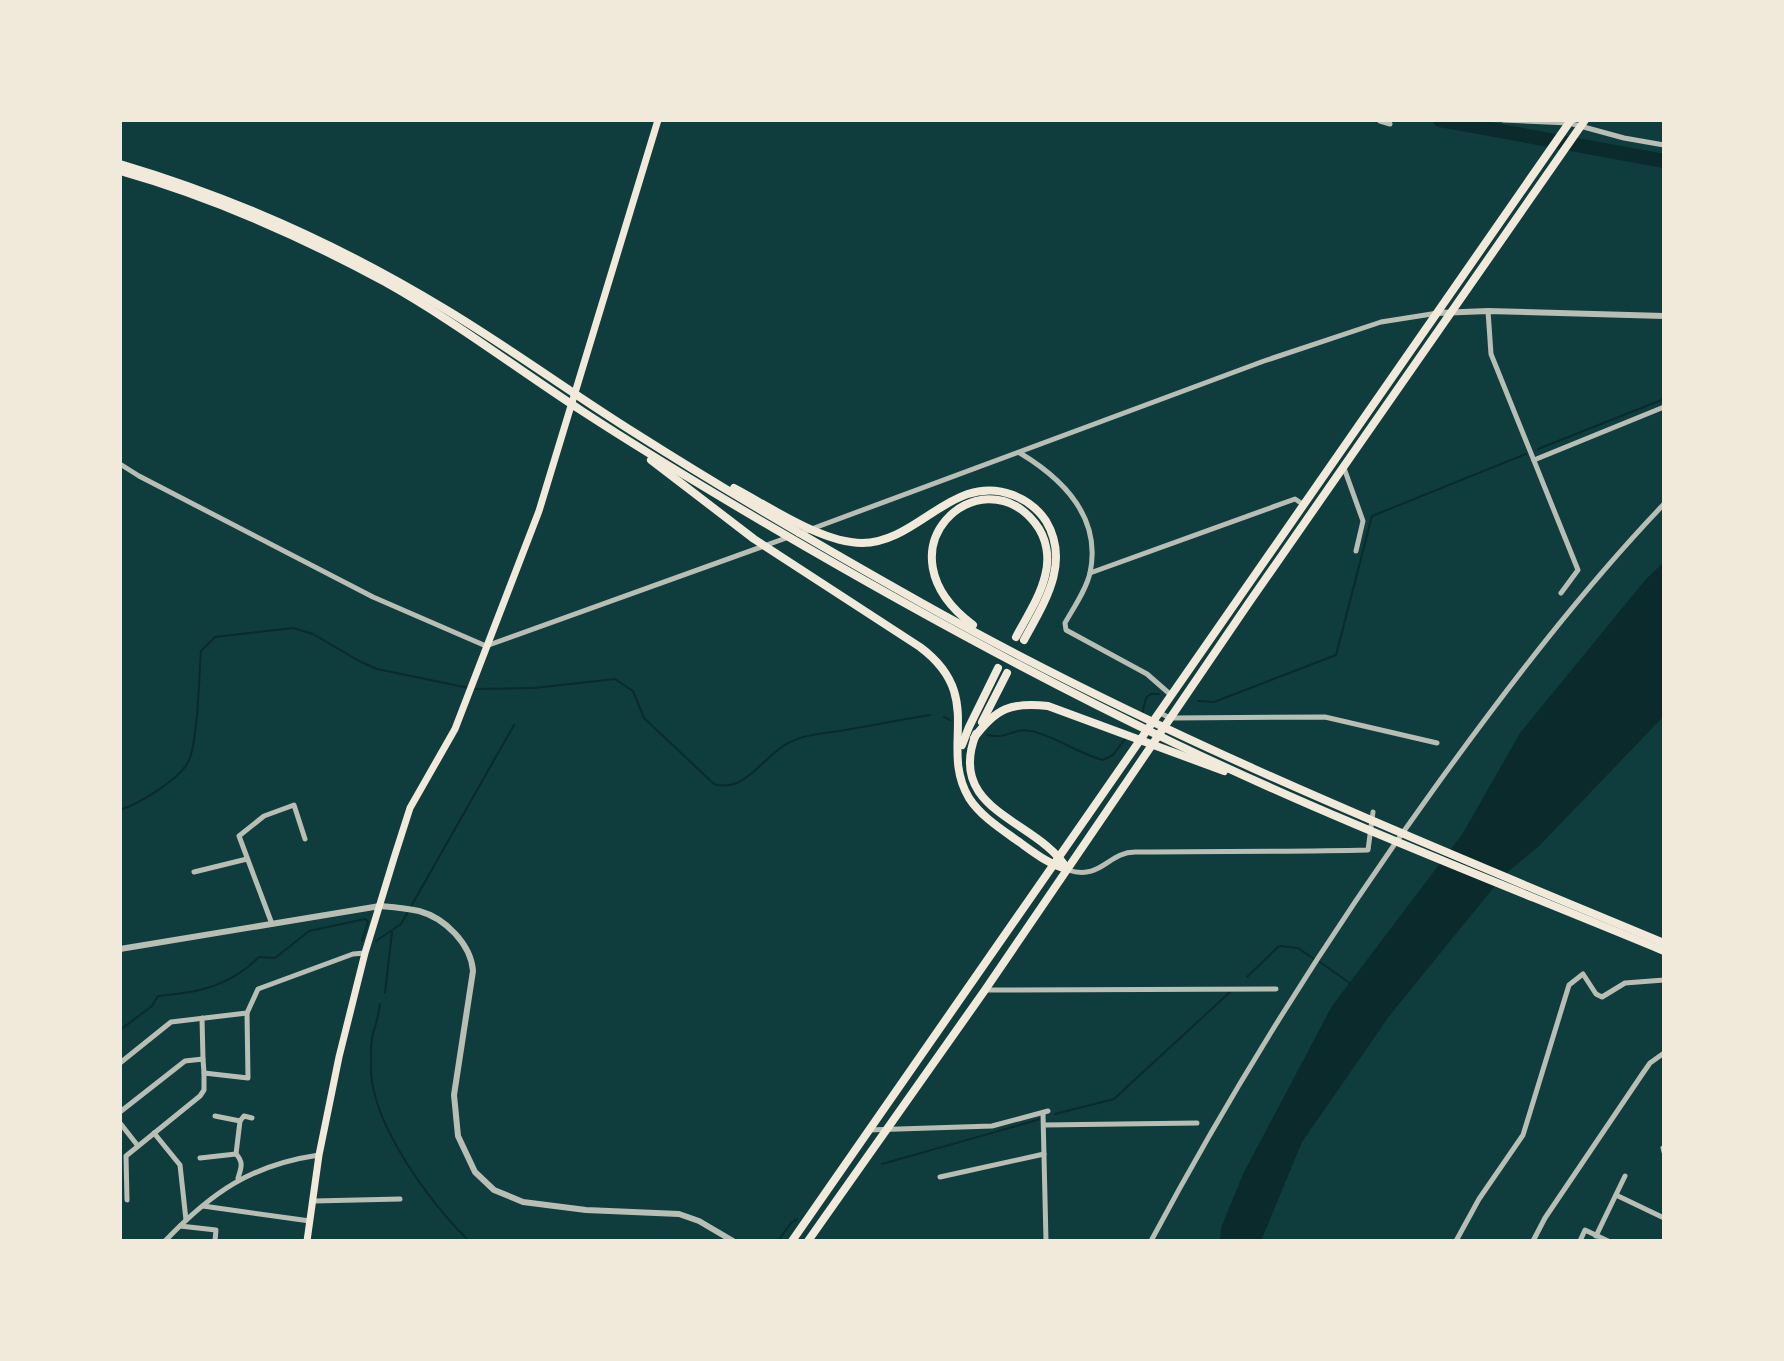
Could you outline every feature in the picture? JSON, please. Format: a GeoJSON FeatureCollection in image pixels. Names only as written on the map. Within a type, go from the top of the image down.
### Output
{"type":"FeatureCollection","features":[{"type":"Feature","properties":{"kind":"highway"},"geometry":{"type":"LineString","coordinates":[[792,1241],[1569,123]]}},
{"type":"Feature","properties":{"kind":"highway"},"geometry":{"type":"LineString","coordinates":[[808,1241],[985,990],[1581,125]]}},
{"type":"Feature","properties":{"kind":"highway"},"geometry":{"type":"LineString","coordinates":[[120,164],[192,186],[248,208],[381,272],[448,311],[639,436],[830,555],[1114,704]]}},
{"type":"Feature","properties":{"kind":"highway"},"geometry":{"type":"LineString","coordinates":[[120,171],[193,194],[254,218],[387,283],[626,439],[998,653],[1127,715],[1176,744],[1292,796],[1312,801],[1664,943]]}},
{"type":"Feature","properties":{"kind":"highway"},"geometry":{"type":"LineString","coordinates":[[639,436],[783,514],[844,541],[867,543],[886,539],[948,502],[970,493],[1001,492],[1022,499],[1035,508],[1046,522],[1056,555],[1055,573],[1049,591],[1020,639],[1045,577],[1047,556],[1037,525],[1014,505],[979,500],[953,513],[933,538],[932,570],[944,598],[957,612],[992,638],[1093,690],[1127,715]]}},
{"type":"Feature","properties":{"kind":"highway"},"geometry":{"type":"LineString","coordinates":[[626,439],[754,539],[920,647],[938,662],[950,678],[956,698],[962,781],[976,807],[992,823],[1053,865],[1067,869]]}},
{"type":"Feature","properties":{"kind":"highway"},"geometry":{"type":"LineString","coordinates":[[959,753],[969,727],[1003,670],[974,738],[970,766],[979,792],[1000,815],[1059,856],[1067,869]]}},
{"type":"Feature","properties":{"kind":"highway"},"geometry":{"type":"LineString","coordinates":[[974,738],[988,719],[1021,704],[1058,709],[1122,733],[1176,744],[1664,951]]}},
{"type":"Feature","properties":{"kind":"main road"},"geometry":{"type":"LineString","coordinates":[[307,1241],[319,1155],[339,1057],[365,953],[410,808],[455,729],[539,511],[658,120]]}},
{"type":"Feature","properties":{"kind":"street"},"geometry":{"type":"LineString","coordinates":[[1503,120],[1569,123],[1664,145]]}},
{"type":"Feature","properties":{"kind":"street"},"geometry":{"type":"LineString","coordinates":[[1380,121],[1390,124]]}},
{"type":"Feature","properties":{"kind":"street"},"geometry":{"type":"LineString","coordinates":[[120,464],[373,597],[486,646],[1278,356],[1381,322],[1438,313],[1488,311],[1664,316]]}},
{"type":"Feature","properties":{"kind":"street"},"geometry":{"type":"LineString","coordinates":[[1488,311],[1491,354],[1578,570],[1561,593]]}},
{"type":"Feature","properties":{"kind":"street"},"geometry":{"type":"LineString","coordinates":[[1534,460],[1664,407]]}},
{"type":"Feature","properties":{"kind":"street"},"geometry":{"type":"LineString","coordinates":[[1020,453],[1049,471],[1064,485],[1076,502],[1090,537],[1090,573],[1065,623],[1066,630],[1147,674],[1172,695]]}},
{"type":"Feature","properties":{"kind":"street"},"geometry":{"type":"LineString","coordinates":[[1344,468],[1363,521],[1356,551]]}},
{"type":"Feature","properties":{"kind":"street"},"geometry":{"type":"LineString","coordinates":[[1090,573],[1295,499],[1305,506]]}},
{"type":"Feature","properties":{"kind":"street"},"geometry":{"type":"LineString","coordinates":[[1151,1241],[1219,1116],[1316,959],[1485,718],[1604,571],[1664,504]]}},
{"type":"Feature","properties":{"kind":"street"},"geometry":{"type":"LineString","coordinates":[[1160,713],[1170,718],[1325,717],[1437,743]]}},
{"type":"Feature","properties":{"kind":"street"},"geometry":{"type":"LineString","coordinates":[[272,924],[239,836],[264,816],[294,805],[305,839]]}},
{"type":"Feature","properties":{"kind":"street"},"geometry":{"type":"LineString","coordinates":[[1067,869],[1084,874],[1095,871],[1132,851],[1368,850],[1373,812]]}},
{"type":"Feature","properties":{"kind":"street"},"geometry":{"type":"LineString","coordinates":[[194,872],[247,859]]}},
{"type":"Feature","properties":{"kind":"street"},"geometry":{"type":"LineString","coordinates":[[120,949],[380,906],[420,912],[437,919],[458,937],[472,959],[473,971],[454,1095],[462,1149],[483,1181],[505,1195],[538,1204],[586,1210],[679,1214],[699,1221],[733,1241]]}},
{"type":"Feature","properties":{"kind":"street"},"geometry":{"type":"LineString","coordinates":[[204,1073],[248,1078],[247,1013],[258,989],[353,954],[365,953]]}},
{"type":"Feature","properties":{"kind":"street"},"geometry":{"type":"LineString","coordinates":[[1456,1241],[1479,1199],[1523,1135],[1569,985],[1583,974],[1596,994],[1602,997],[1625,983],[1664,980]]}},
{"type":"Feature","properties":{"kind":"street"},"geometry":{"type":"LineString","coordinates":[[985,990],[1276,989]]}},
{"type":"Feature","properties":{"kind":"street"},"geometry":{"type":"LineString","coordinates":[[120,1063],[171,1022],[247,1013]]}},
{"type":"Feature","properties":{"kind":"street"},"geometry":{"type":"LineString","coordinates":[[127,1200],[126,1156],[204,1090],[202,1018]]}},
{"type":"Feature","properties":{"kind":"street"},"geometry":{"type":"LineString","coordinates":[[1533,1241],[1545,1218],[1643,1073],[1650,1063],[1664,1053]]}},
{"type":"Feature","properties":{"kind":"street"},"geometry":{"type":"LineString","coordinates":[[120,1112],[185,1061],[203,1059]]}},
{"type":"Feature","properties":{"kind":"street"},"geometry":{"type":"LineString","coordinates":[[868,1130],[992,1126],[1046,1113],[1046,1241]]}},
{"type":"Feature","properties":{"kind":"street"},"geometry":{"type":"LineString","coordinates":[[215,1116],[240,1121]]}},
{"type":"Feature","properties":{"kind":"street"},"geometry":{"type":"LineString","coordinates":[[236,1154],[240,1121],[244,1116],[252,1118]]}},
{"type":"Feature","properties":{"kind":"street"},"geometry":{"type":"LineString","coordinates":[[120,1123],[138,1146]]}},
{"type":"Feature","properties":{"kind":"street"},"geometry":{"type":"LineString","coordinates":[[1044,1125],[1197,1123]]}},
{"type":"Feature","properties":{"kind":"street"},"geometry":{"type":"LineString","coordinates":[[154,1133],[180,1165],[186,1221]]}},
{"type":"Feature","properties":{"kind":"street"},"geometry":{"type":"LineString","coordinates":[[236,1154],[241,1159],[242,1167],[238,1179]]}},
{"type":"Feature","properties":{"kind":"street"},"geometry":{"type":"LineString","coordinates":[[200,1158],[236,1154]]}},
{"type":"Feature","properties":{"kind":"street"},"geometry":{"type":"LineString","coordinates":[[940,1177],[1044,1154]]}},
{"type":"Feature","properties":{"kind":"street"},"geometry":{"type":"LineString","coordinates":[[165,1241],[202,1206],[238,1179],[297,1158],[319,1155]]}},
{"type":"Feature","properties":{"kind":"street"},"geometry":{"type":"LineString","coordinates":[[1596,1236],[1625,1176]]}},
{"type":"Feature","properties":{"kind":"street"},"geometry":{"type":"LineString","coordinates":[[1616,1195],[1664,1218]]}},
{"type":"Feature","properties":{"kind":"street"},"geometry":{"type":"LineString","coordinates":[[314,1201],[400,1199]]}},
{"type":"Feature","properties":{"kind":"street"},"geometry":{"type":"LineString","coordinates":[[202,1206],[310,1221]]}},
{"type":"Feature","properties":{"kind":"street"},"geometry":{"type":"LineString","coordinates":[[180,1226],[216,1230],[215,1241]]}},
{"type":"Feature","properties":{"kind":"street"},"geometry":{"type":"LineString","coordinates":[[1580,1241],[1585,1230],[1608,1241]]}},
{"type":"Feature","properties":{"kind":"water"},"geometry":{"type":"Polygon","coordinates":[[[1664,562],[1664,716],[1539,846],[1503,876],[1390,1015],[1302,1142],[1261,1241],[1220,1241],[1221,1228],[1243,1174],[1332,1006],[1463,833],[1520,733],[1646,579],[1664,562]]]}},
{"type":"Feature","properties":{"kind":"waterway"},"geometry":{"type":"LineString","coordinates":[[1440,120],[1664,161]]}},
{"type":"Feature","properties":{"kind":"waterway"},"geometry":{"type":"LineString","coordinates":[[1538,449],[1664,399]]}},
{"type":"Feature","properties":{"kind":"waterway"},"geometry":{"type":"LineString","coordinates":[[1198,701],[1214,702],[1336,655],[1372,516],[1526,454]]}},
{"type":"Feature","properties":{"kind":"waterway"},"geometry":{"type":"LineString","coordinates":[[120,810],[137,803],[175,778],[187,764],[196,727],[201,651],[215,637],[293,628],[313,634],[377,669],[469,688]]}},
{"type":"Feature","properties":{"kind":"waterway"},"geometry":{"type":"LineString","coordinates":[[475,689],[534,688],[615,679],[633,691],[644,718],[714,784],[725,786],[745,778],[781,748],[797,739],[930,715]]}},
{"type":"Feature","properties":{"kind":"waterway"},"geometry":{"type":"LineString","coordinates":[[1142,714],[1146,698],[1159,694]]}},
{"type":"Feature","properties":{"kind":"waterway"},"geometry":{"type":"LineString","coordinates":[[944,717],[950,720]]}},
{"type":"Feature","properties":{"kind":"waterway"},"geometry":{"type":"LineString","coordinates":[[376,941],[401,924],[514,725]]}},
{"type":"Feature","properties":{"kind":"waterway"},"geometry":{"type":"LineString","coordinates":[[988,735],[1031,731],[1103,760],[1113,755],[1125,739]]}},
{"type":"Feature","properties":{"kind":"waterway"},"geometry":{"type":"LineString","coordinates":[[120,1030],[152,1006],[158,996],[187,993],[225,981],[259,957],[275,958],[309,931],[365,919],[368,922],[362,941]]}},
{"type":"Feature","properties":{"kind":"waterway"},"geometry":{"type":"LineString","coordinates":[[385,993],[392,932]]}},
{"type":"Feature","properties":{"kind":"waterway"},"geometry":{"type":"LineString","coordinates":[[1247,977],[1279,946],[1298,948],[1314,959]]}},
{"type":"Feature","properties":{"kind":"waterway"},"geometry":{"type":"LineString","coordinates":[[1320,962],[1351,984]]}},
{"type":"Feature","properties":{"kind":"waterway"},"geometry":{"type":"LineString","coordinates":[[1055,1114],[1114,1099],[1230,992]]}},
{"type":"Feature","properties":{"kind":"waterway"},"geometry":{"type":"LineString","coordinates":[[380,1004],[371,1042],[371,1071],[382,1116],[406,1163],[438,1207],[469,1241]]}},
{"type":"Feature","properties":{"kind":"waterway"},"geometry":{"type":"LineString","coordinates":[[882,1164],[1041,1119]]}},
{"type":"Feature","properties":{"kind":"waterway"},"geometry":{"type":"LineString","coordinates":[[778,1241],[797,1219]]}}]}
